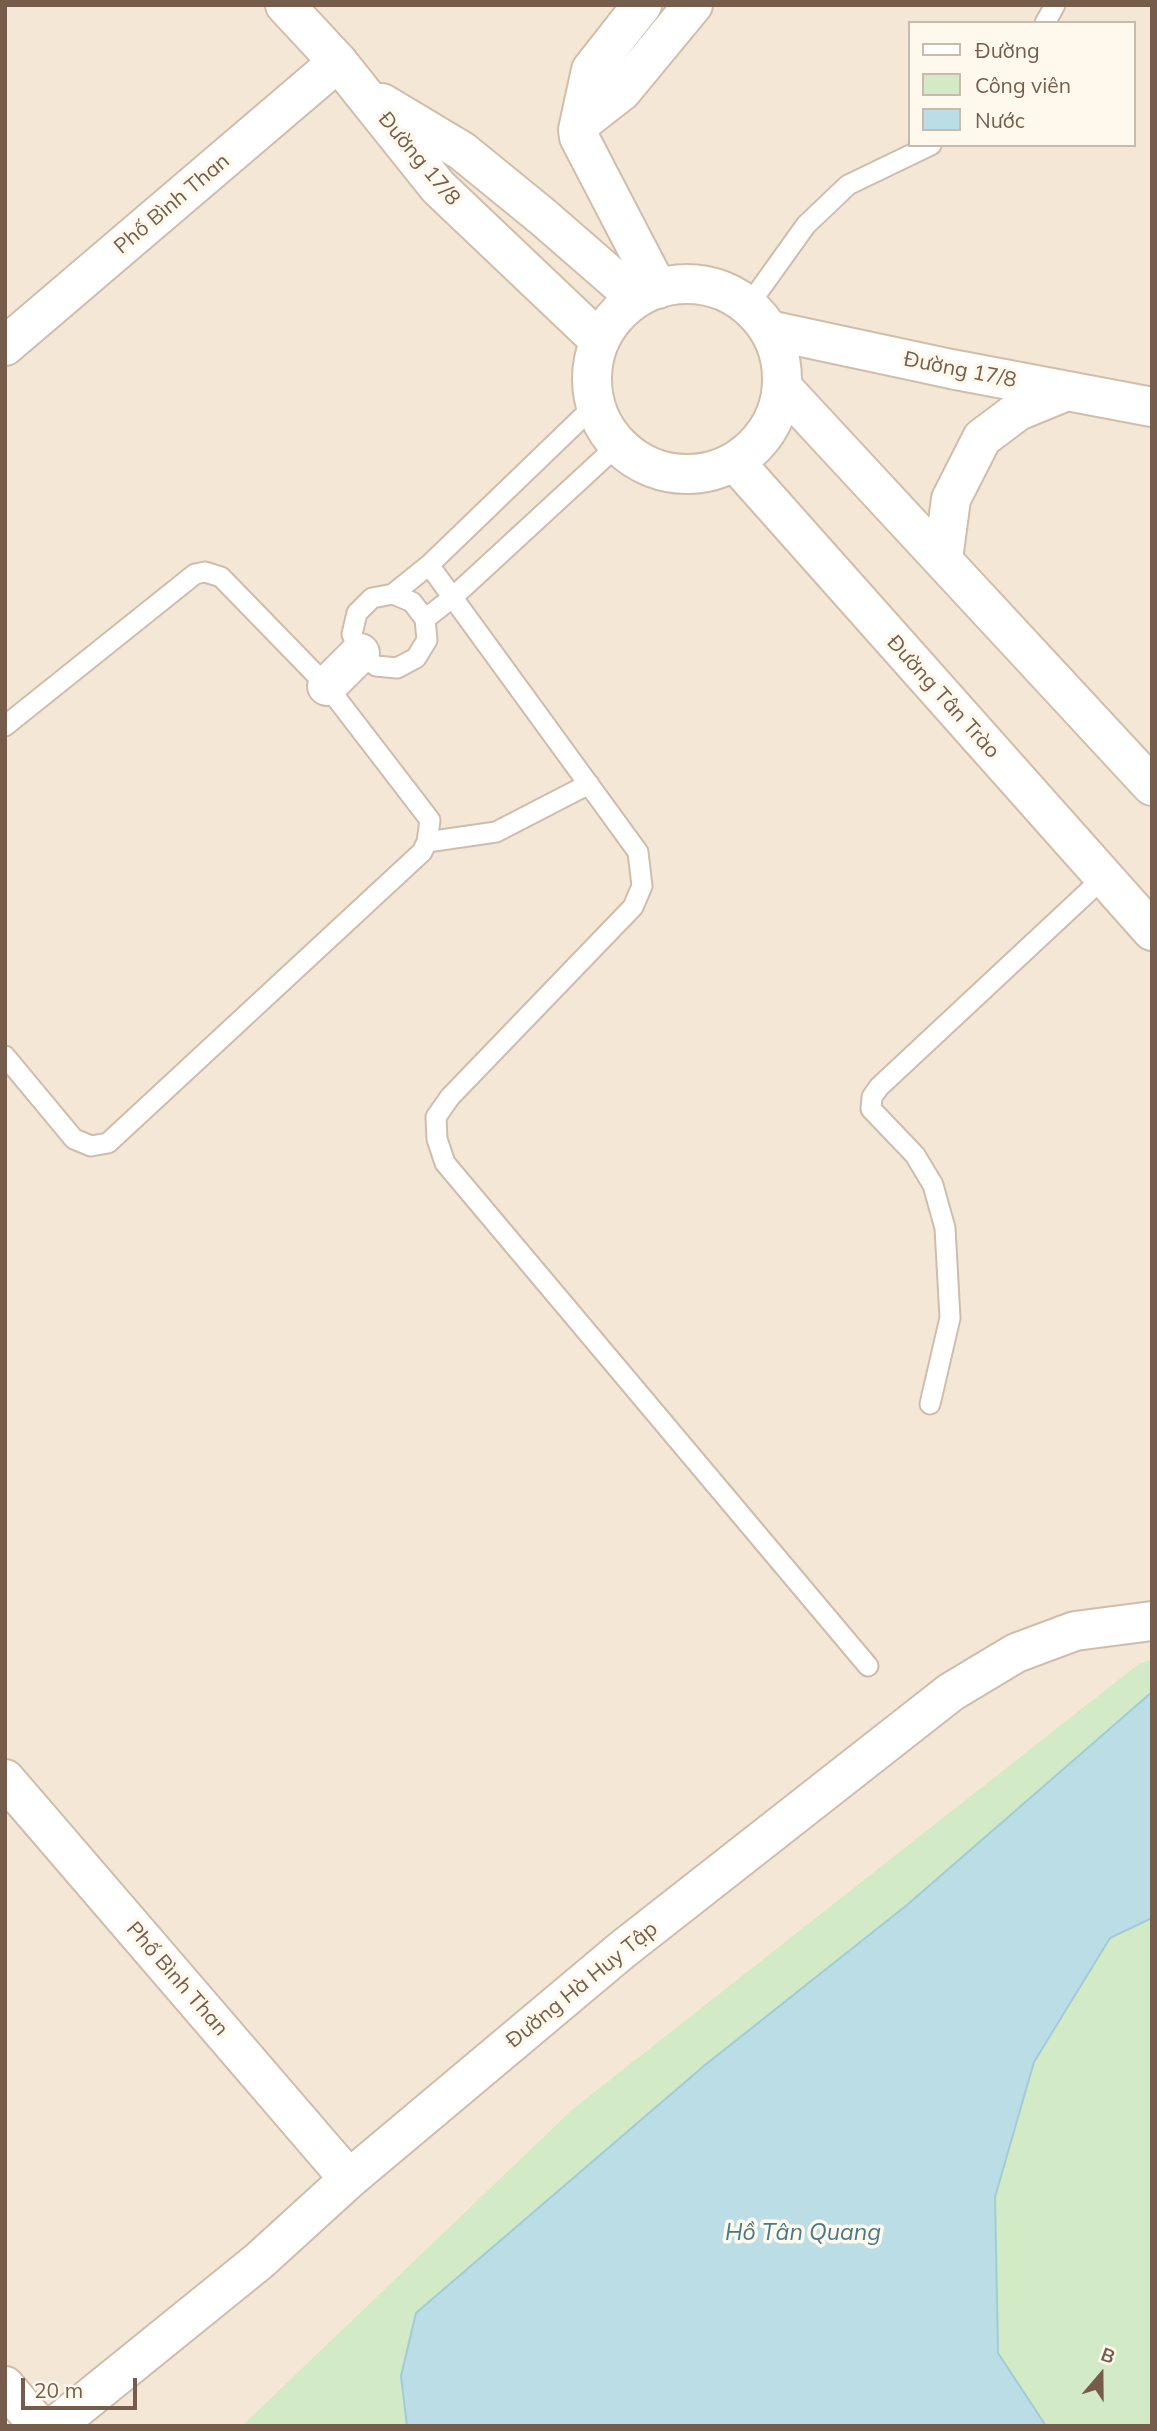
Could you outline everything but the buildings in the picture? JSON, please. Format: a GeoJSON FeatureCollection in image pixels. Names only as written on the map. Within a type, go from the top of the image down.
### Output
{"type":"FeatureCollection","features":[{"type":"Feature","properties":{"kind":"street","name":"Đường 17/8"},"geometry":{"type":"LineString","coordinates":[[285,5],[338,62],[438,187],[600,341]]}},
{"type":"Feature","properties":{"kind":"street"},"geometry":{"type":"LineString","coordinates":[[642,5],[591,70],[578,130],[647,293]]}},
{"type":"Feature","properties":{"kind":"street"},"geometry":{"type":"LineString","coordinates":[[581,123],[622,91],[693,5]]}},
{"type":"Feature","properties":{"kind":"street","name":"Phố Bình Than"},"geometry":{"type":"LineString","coordinates":[[5,346],[338,62]]}},
{"type":"Feature","properties":{"kind":"street","name":"Đường 17/8"},"geometry":{"type":"LineString","coordinates":[[362,91],[463,151],[543,217],[647,293]]}},
{"type":"Feature","properties":{"kind":"street"},"geometry":{"type":"LineString","coordinates":[[689,284],[721,290],[758,318],[780,358],[783,388],[775,417],[759,443],[734,462],[705,473],[674,474],[643,464],[618,445],[604,426],[595,405],[592,373],[600,341],[615,317],[647,293],[689,284]]}},
{"type":"Feature","properties":{"kind":"street","name":"Đường 17/8"},"geometry":{"type":"LineString","coordinates":[[758,318],[1067,391],[1152,407]]}},
{"type":"Feature","properties":{"kind":"street"},"geometry":{"type":"LineString","coordinates":[[783,388],[1152,786]]}},
{"type":"Feature","properties":{"kind":"street"},"geometry":{"type":"LineString","coordinates":[[943,559],[951,499],[982,438],[1017,411],[1067,391]]}},
{"type":"Feature","properties":{"kind":"street","name":"Đường Tân Trào"},"geometry":{"type":"LineString","coordinates":[[734,462],[1152,931]]}},
{"type":"Feature","properties":{"kind":"street"},"geometry":{"type":"LineString","coordinates":[[327,686],[360,653]]}},
{"type":"Feature","properties":{"kind":"street","name":"Đường Hà Huy Tập"},"geometry":{"type":"LineString","coordinates":[[55,2426],[259,2261],[349,2179],[622,1950],[951,1692],[1016,1653],[1075,1630],[1152,1620]]}},
{"type":"Feature","properties":{"kind":"street","name":"Phố Bình Than"},"geometry":{"type":"LineString","coordinates":[[5,1779],[349,2179]]}},
{"type":"Feature","properties":{"kind":"street"},"geometry":{"type":"LineString","coordinates":[[5,2386],[39,2426]]}},
{"type":"Feature","properties":{"kind":"lane"},"geometry":{"type":"LineString","coordinates":[[1046,21],[1055,5]]}},
{"type":"Feature","properties":{"kind":"lane"},"geometry":{"type":"LineString","coordinates":[[758,318],[806,225],[848,185],[927,147]]}},
{"type":"Feature","properties":{"kind":"lane"},"geometry":{"type":"LineString","coordinates":[[393,594],[412,602],[425,619],[426,640],[416,658],[397,668],[376,666],[360,653],[352,634],[357,614],[372,598],[393,594],[429,565],[595,405]]}},
{"type":"Feature","properties":{"kind":"lane"},"geometry":{"type":"LineString","coordinates":[[425,619],[452,598],[618,445]]}},
{"type":"Feature","properties":{"kind":"lane"},"geometry":{"type":"LineString","coordinates":[[429,565],[638,852],[642,886],[633,907],[450,1097],[436,1117],[438,1139],[445,1163],[868,1666]]}},
{"type":"Feature","properties":{"kind":"lane"},"geometry":{"type":"LineString","coordinates":[[5,726],[195,574],[205,572],[221,578],[327,686],[430,820],[427,842],[422,852],[108,1143],[91,1146],[74,1139],[5,1056]]}},
{"type":"Feature","properties":{"kind":"lane"},"geometry":{"type":"LineString","coordinates":[[427,842],[496,832],[589,784]]}},
{"type":"Feature","properties":{"kind":"lane"},"geometry":{"type":"LineString","coordinates":[[930,1404],[950,1318],[945,1228],[933,1185],[915,1155],[871,1109],[872,1097],[879,1087],[1103,878]]}},
{"type":"Feature","properties":{"kind":"shaded area"},"geometry":{"type":"Polygon","coordinates":[[[5,5],[1152,5],[1152,2426],[5,2426],[5,5]]]}},
{"type":"Feature","properties":{"kind":"green space","name":"Hồ Tân Quang"},"geometry":{"type":"Polygon","coordinates":[[[1152,1660],[1152,2426],[242,2426],[573,2109],[1140,1663],[1152,1660]]]}},
{"type":"Feature","properties":{"kind":"water","name":"Hồ Tân Quang"},"geometry":{"type":"Polygon","coordinates":[[[1152,1692],[1152,1918],[1110,1938],[1034,2062],[995,2197],[998,2353],[1046,2426],[407,2426],[401,2376],[416,2313],[705,2065],[907,1905],[1152,1692]]]}}]}
